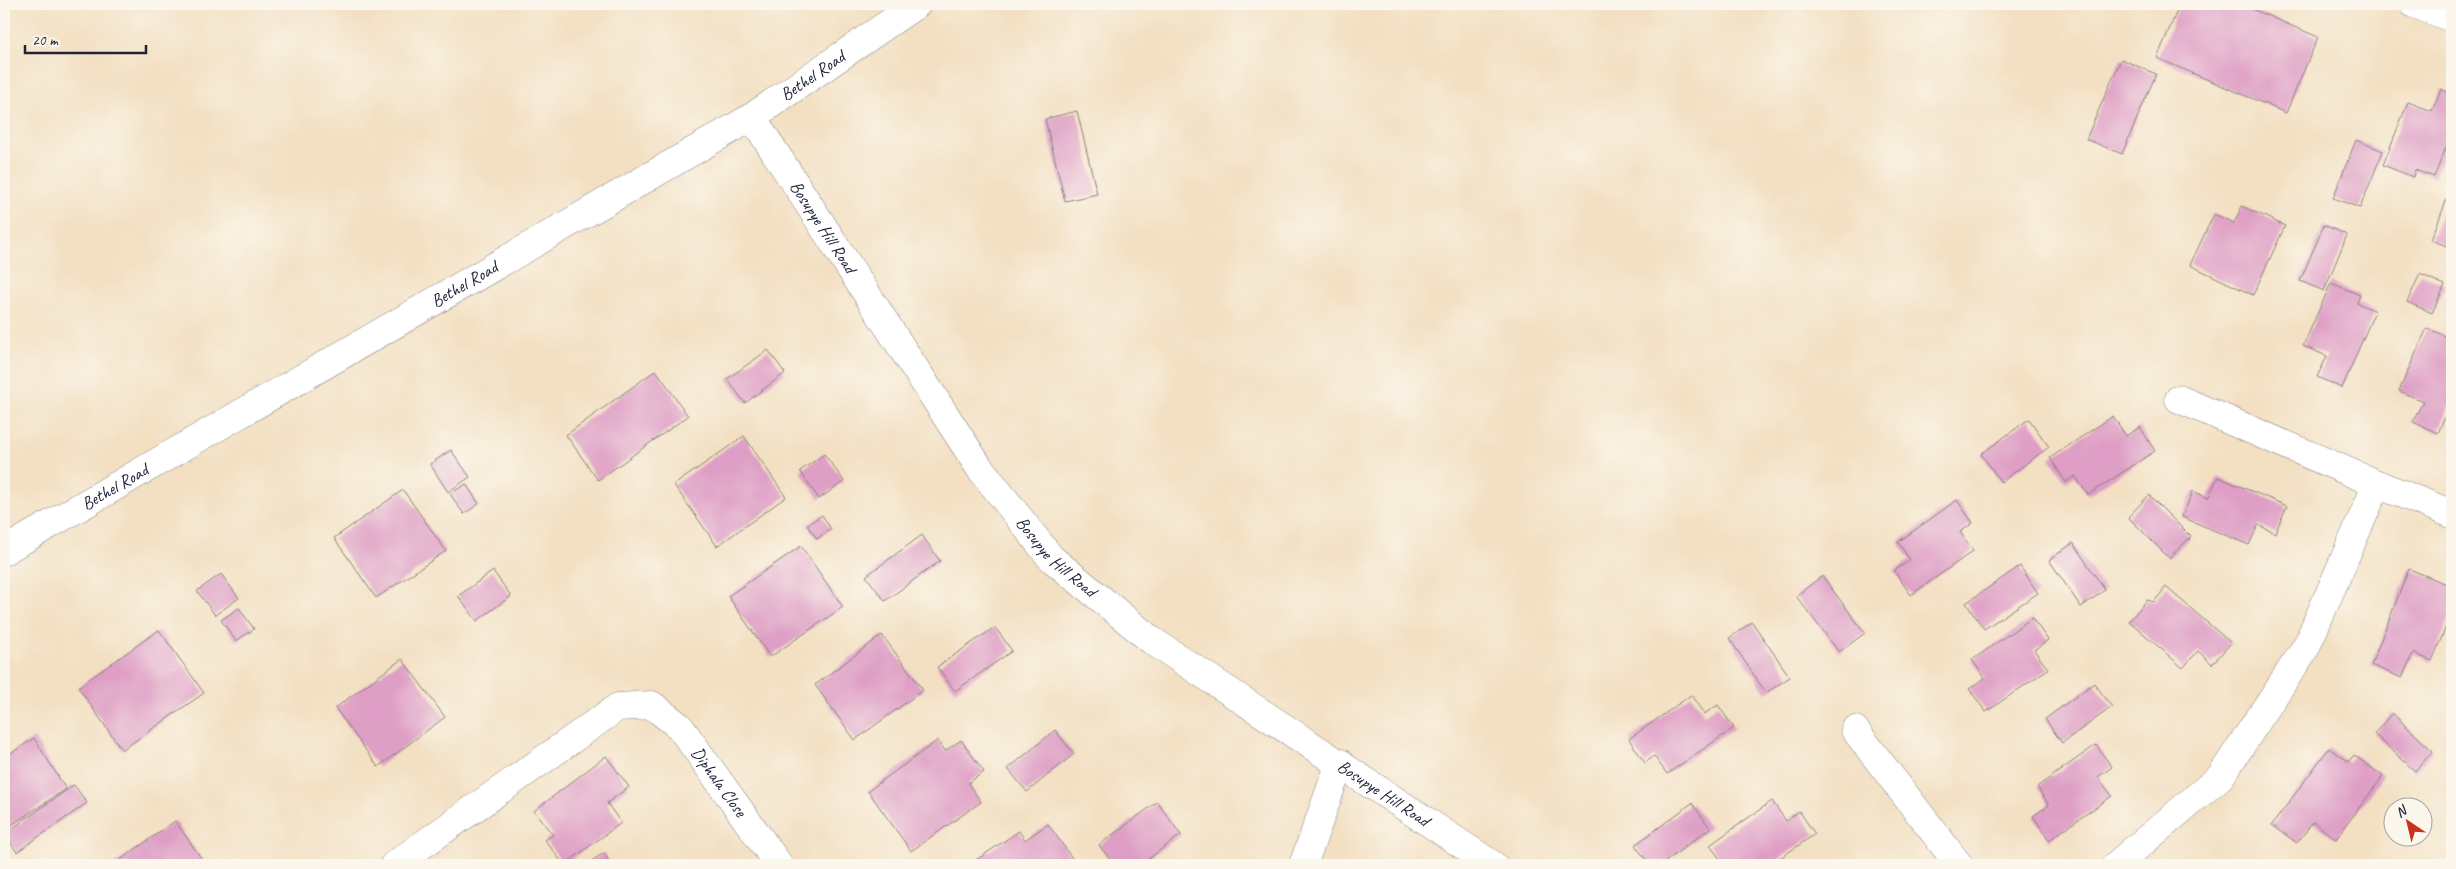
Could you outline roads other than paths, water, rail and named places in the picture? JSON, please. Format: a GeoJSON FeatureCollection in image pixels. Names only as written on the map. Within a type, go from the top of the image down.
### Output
{"type":"FeatureCollection","features":[{"type":"Feature","properties":{"kind":"street","name":"Bethel Road"},"geometry":{"type":"LineString","coordinates":[[4,551],[752,117],[917,4]]}},
{"type":"Feature","properties":{"kind":"street"},"geometry":{"type":"LineString","coordinates":[[2414,4],[2452,18]]}},
{"type":"Feature","properties":{"kind":"street","name":"Bosupye Hill Road"},"geometry":{"type":"LineString","coordinates":[[752,117],[979,467],[1051,558],[1151,640],[1493,865]]}},
{"type":"Feature","properties":{"kind":"street"},"geometry":{"type":"LineString","coordinates":[[2179,399],[2452,514]]}},
{"type":"Feature","properties":{"kind":"street"},"geometry":{"type":"LineString","coordinates":[[2116,865],[2220,776],[2306,647],[2377,484]]}},
{"type":"Feature","properties":{"kind":"street","name":"Diphala Close"},"geometry":{"type":"LineString","coordinates":[[394,865],[618,707],[652,706],[680,727],[778,865]]}},
{"type":"Feature","properties":{"kind":"street"},"geometry":{"type":"LineString","coordinates":[[1855,730],[1959,865]]}},
{"type":"Feature","properties":{"kind":"street"},"geometry":{"type":"LineString","coordinates":[[1303,865],[1340,763]]}}]}
